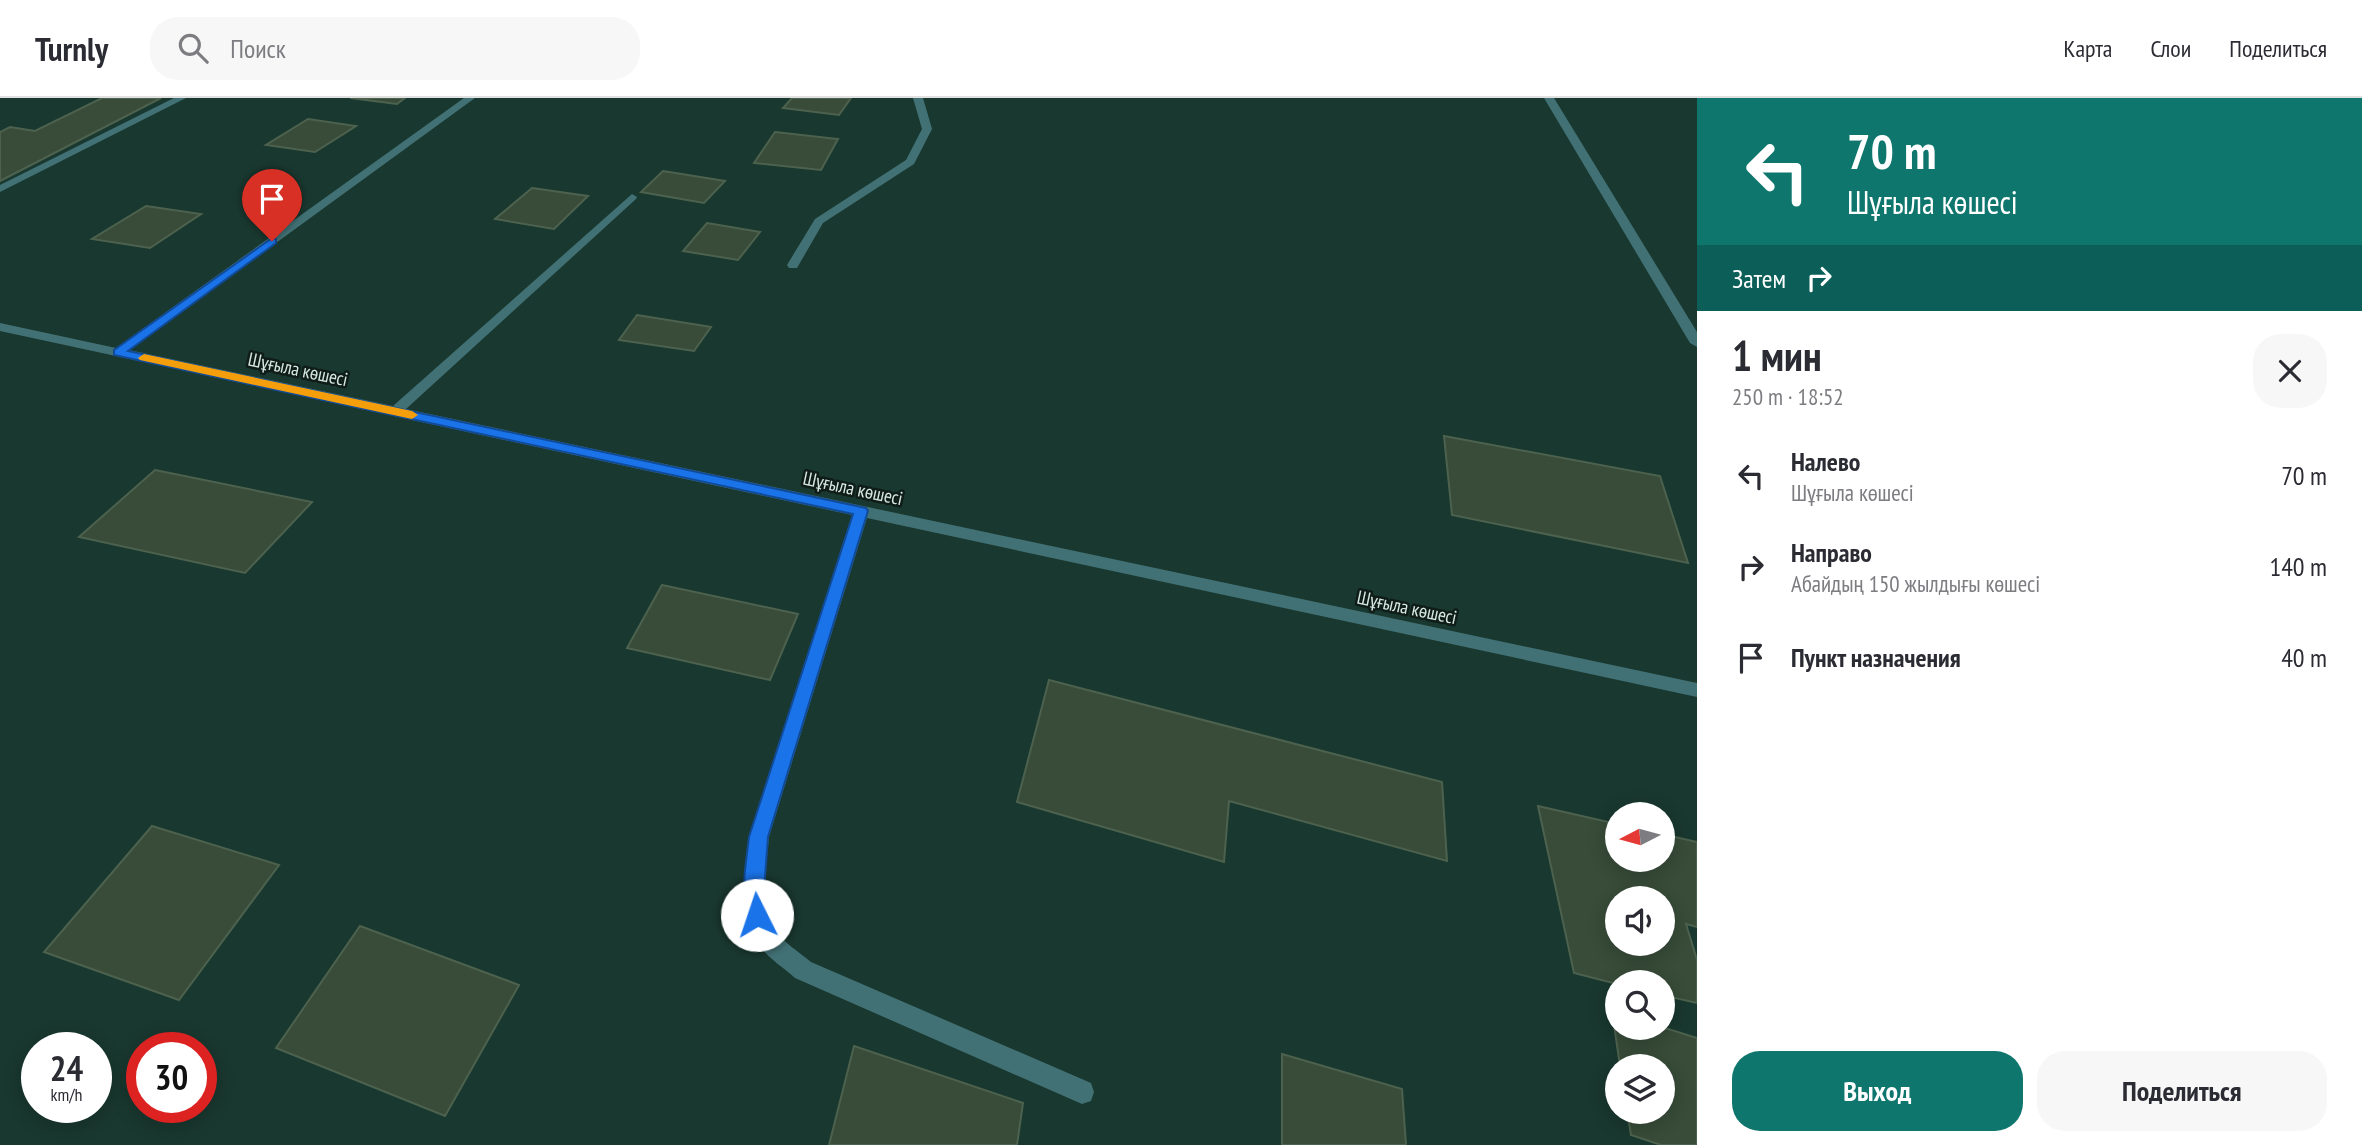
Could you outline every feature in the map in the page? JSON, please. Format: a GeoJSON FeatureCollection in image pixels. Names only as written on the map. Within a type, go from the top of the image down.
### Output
{"type":"FeatureCollection","features":[{"type":"Feature","properties":{"kind":"street"},"geometry":{"type":"LineString","coordinates":[[0,190],[181,98]]}},
{"type":"Feature","properties":{"kind":"street"},"geometry":{"type":"LineString","coordinates":[[118,352],[470,98]]}},
{"type":"Feature","properties":{"kind":"street"},"geometry":{"type":"LineString","coordinates":[[793,265],[819,221],[910,162],[927,129],[918,98]]}},
{"type":"Feature","properties":{"kind":"street"},"geometry":{"type":"LineString","coordinates":[[1549,98],[1697,343]]}},
{"type":"Feature","properties":{"kind":"street"},"geometry":{"type":"LineString","coordinates":[[396,412],[632,197]]}},
{"type":"Feature","properties":{"kind":"street","name":"Шұғыла көшесі"},"geometry":{"type":"LineString","coordinates":[[0,327],[1697,690]]}},
{"type":"Feature","properties":{"kind":"street"},"geometry":{"type":"LineString","coordinates":[[861,511],[758,837],[754,891],[757,915],[766,937],[803,970],[1082,1092]]}},
{"type":"Feature","properties":{"kind":"building"},"geometry":{"type":"Polygon","coordinates":[[[102,98],[161,98],[0,181],[0,132],[10,127],[35,131],[102,98]]]}},
{"type":"Feature","properties":{"kind":"building"},"geometry":{"type":"Polygon","coordinates":[[[350,98],[405,98],[397,104],[350,98]]]}},
{"type":"Feature","properties":{"kind":"building"},"geometry":{"type":"Polygon","coordinates":[[[792,98],[851,98],[839,115],[783,108],[792,98]]]}},
{"type":"Feature","properties":{"kind":"building"},"geometry":{"type":"Polygon","coordinates":[[[308,119],[356,126],[315,152],[266,145],[308,119]]]}},
{"type":"Feature","properties":{"kind":"building"},"geometry":{"type":"Polygon","coordinates":[[[775,132],[838,139],[821,170],[754,163],[775,132]]]}},
{"type":"Feature","properties":{"kind":"building"},"geometry":{"type":"Polygon","coordinates":[[[663,171],[725,181],[704,203],[641,192],[663,171]]]}},
{"type":"Feature","properties":{"kind":"building"},"geometry":{"type":"Polygon","coordinates":[[[532,188],[588,196],[554,229],[495,219],[532,188]]]}},
{"type":"Feature","properties":{"kind":"building"},"geometry":{"type":"Polygon","coordinates":[[[146,206],[201,214],[150,248],[92,239],[146,206]]]}},
{"type":"Feature","properties":{"kind":"building"},"geometry":{"type":"Polygon","coordinates":[[[707,223],[760,232],[738,260],[683,251],[707,223]]]}},
{"type":"Feature","properties":{"kind":"building"},"geometry":{"type":"Polygon","coordinates":[[[637,315],[711,327],[694,351],[619,340],[637,315]]]}},
{"type":"Feature","properties":{"kind":"building"},"geometry":{"type":"Polygon","coordinates":[[[1444,436],[1660,476],[1688,563],[1452,515],[1444,436]]]}},
{"type":"Feature","properties":{"kind":"building"},"geometry":{"type":"Polygon","coordinates":[[[155,470],[312,502],[245,573],[79,537],[155,470]]]}},
{"type":"Feature","properties":{"kind":"building"},"geometry":{"type":"Polygon","coordinates":[[[662,585],[798,614],[770,680],[627,648],[662,585]]]}},
{"type":"Feature","properties":{"kind":"building"},"geometry":{"type":"Polygon","coordinates":[[[1049,680],[1442,782],[1447,861],[1229,801],[1224,862],[1017,802],[1049,680]]]}},
{"type":"Feature","properties":{"kind":"building"},"geometry":{"type":"Polygon","coordinates":[[[1538,806],[1605,821],[1605,872],[1675,872],[1675,837],[1697,842],[1697,927],[1686,924],[1697,960],[1697,1003],[1675,998],[1675,970],[1605,970],[1605,981],[1574,973],[1538,806]]]}},
{"type":"Feature","properties":{"kind":"building"},"geometry":{"type":"Polygon","coordinates":[[[152,826],[279,865],[179,1000],[44,952],[152,826]]]}},
{"type":"Feature","properties":{"kind":"building"},"geometry":{"type":"Polygon","coordinates":[[[360,926],[519,985],[445,1116],[276,1048],[360,926]]]}},
{"type":"Feature","properties":{"kind":"building"},"geometry":{"type":"Polygon","coordinates":[[[1675,1031],[1697,1038],[1697,1145],[1661,1145],[1631,1135],[1629,1124],[1675,1124],[1675,1054],[1618,1054],[1616,1040],[1675,1040],[1675,1031]]]}},
{"type":"Feature","properties":{"kind":"building"},"geometry":{"type":"Polygon","coordinates":[[[854,1046],[1023,1103],[1017,1145],[829,1145],[854,1046]]]}},
{"type":"Feature","properties":{"kind":"building"},"geometry":{"type":"Polygon","coordinates":[[[1282,1054],[1402,1089],[1406,1145],[1282,1145],[1282,1054]]]}},
{"type":"Feature","properties":{"kind":"slow traffic"},"geometry":{"type":"LineString","coordinates":[[144,358],[412,415]]}},
{"type":"Feature","properties":{"kind":"route"},"geometry":{"type":"LineString","coordinates":[[272,241],[118,352],[861,511],[758,837],[754,891],[757,915]]}}]}
